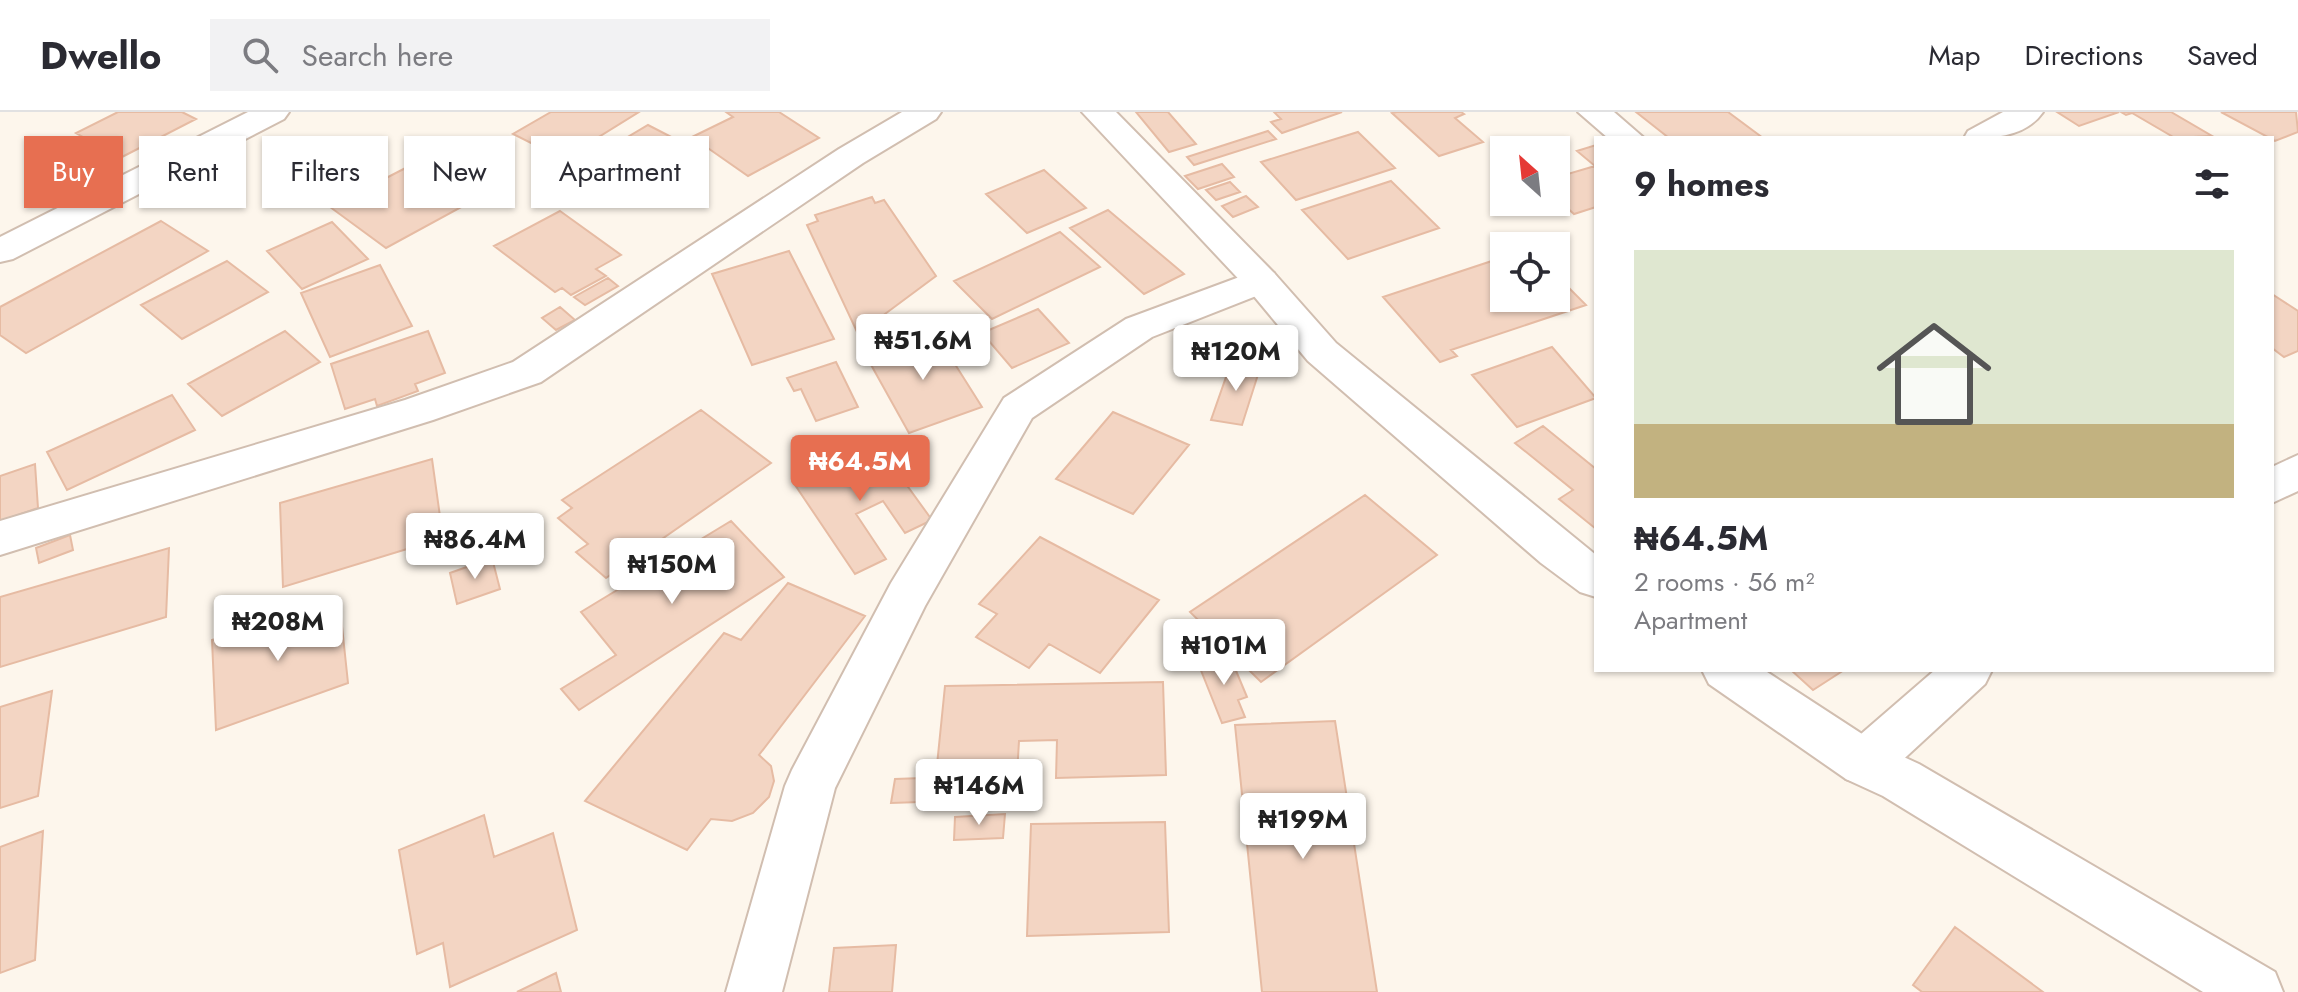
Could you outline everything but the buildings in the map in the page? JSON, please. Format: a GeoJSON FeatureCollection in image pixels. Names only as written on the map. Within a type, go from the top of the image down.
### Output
{"type":"FeatureCollection","features":[{"type":"Feature","properties":{"kind":"street"},"geometry":{"type":"LineString","coordinates":[[0,251],[273,112]]}},
{"type":"Feature","properties":{"kind":"street"},"geometry":{"type":"LineString","coordinates":[[0,538],[419,410],[527,372],[851,156],[925,112]]}},
{"type":"Feature","properties":{"kind":"street"},"geometry":{"type":"LineString","coordinates":[[1098,112],[1261,281],[1322,352],[1557,551],[1594,578]]}},
{"type":"Feature","properties":{"kind":"street"},"geometry":{"type":"LineString","coordinates":[[1594,112],[1625,136]]}},
{"type":"Feature","properties":{"kind":"street"},"geometry":{"type":"LineString","coordinates":[[1984,136],[2027,112]]}},
{"type":"Feature","properties":{"kind":"street"},"geometry":{"type":"LineString","coordinates":[[754,992],[810,786],[907,596],[1018,408],[1139,328],[1261,281]]}},
{"type":"Feature","properties":{"kind":"street"},"geometry":{"type":"LineString","coordinates":[[2274,486],[2298,471]]}},
{"type":"Feature","properties":{"kind":"street"},"geometry":{"type":"LineString","coordinates":[[1729,672],[1864,763],[1901,780],[2255,992]]}},
{"type":"Feature","properties":{"kind":"street"},"geometry":{"type":"LineString","coordinates":[[1864,763],[1966,672]]}}]}
